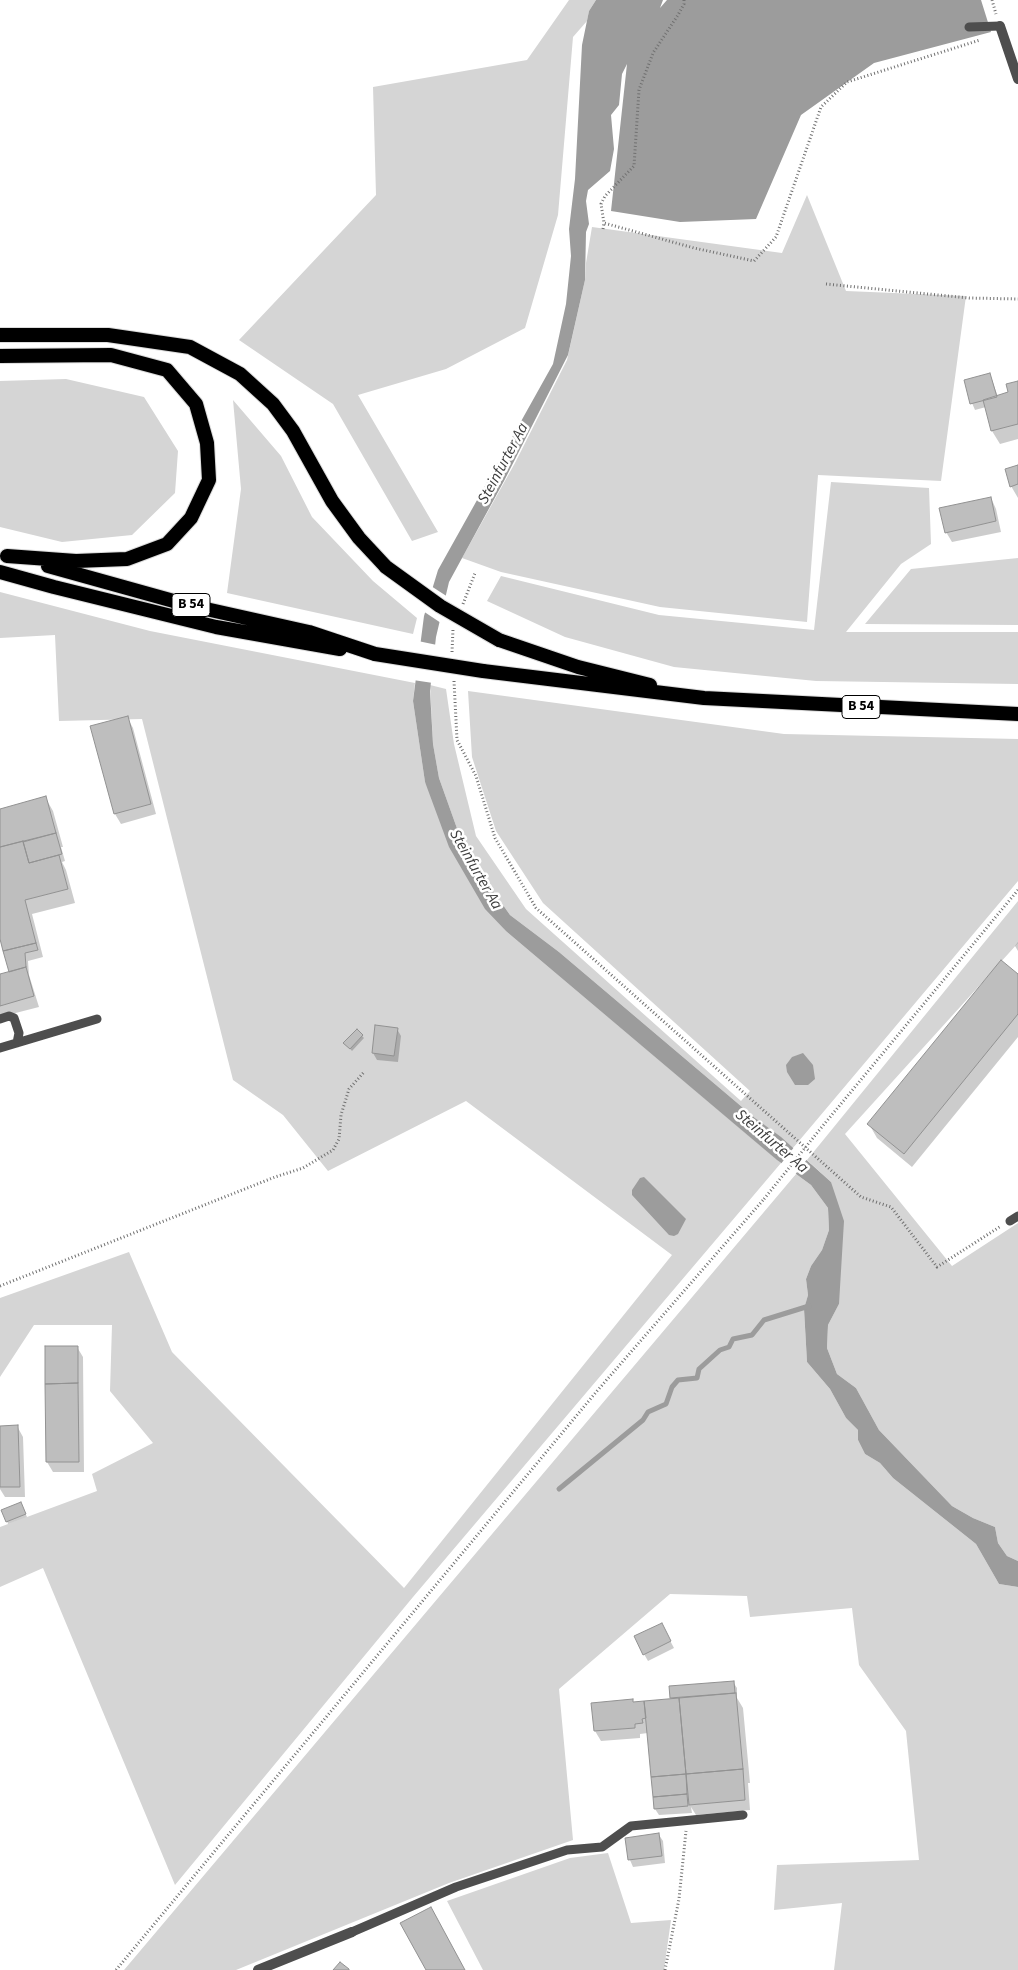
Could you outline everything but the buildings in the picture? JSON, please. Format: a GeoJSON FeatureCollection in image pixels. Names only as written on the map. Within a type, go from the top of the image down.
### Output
{"type":"FeatureCollection","features":[{"type":"Feature","properties":{"kind":"highway"},"geometry":{"type":"LineString","coordinates":[[0,335],[108,335],[190,347],[240,374],[272,404],[293,431],[332,501],[359,538],[386,567],[440,606],[499,640],[578,666],[704,698]]}},
{"type":"Feature","properties":{"kind":"highway"},"geometry":{"type":"LineString","coordinates":[[0,356],[111,355],[168,370],[196,404],[207,442],[209,480],[191,518],[167,544],[127,559],[76,562],[3,555]]}},
{"type":"Feature","properties":{"kind":"highway","name":"B 54"},"geometry":{"type":"LineString","coordinates":[[3,555],[188,605],[309,632],[375,654]]}},
{"type":"Feature","properties":{"kind":"highway","name":"B 54"},"geometry":{"type":"LineString","coordinates":[[0,572],[216,626],[320,646],[484,671],[704,698],[1018,714]]}},
{"type":"Feature","properties":{"kind":"street"},"geometry":{"type":"LineString","coordinates":[[1001,29],[1018,79]]}},
{"type":"Feature","properties":{"kind":"street"},"geometry":{"type":"LineString","coordinates":[[258,1970],[352,1932]]}},
{"type":"Feature","properties":{"kind":"lane"},"geometry":{"type":"LineString","coordinates":[[969,27],[1001,29]]}},
{"type":"Feature","properties":{"kind":"lane"},"geometry":{"type":"LineString","coordinates":[[0,1019],[9,1016],[14,1018],[19,1032],[17,1043]]}},
{"type":"Feature","properties":{"kind":"lane"},"geometry":{"type":"LineString","coordinates":[[0,1046],[17,1043],[97,1019]]}},
{"type":"Feature","properties":{"kind":"lane"},"geometry":{"type":"LineString","coordinates":[[352,1932],[456,1887],[567,1850],[602,1847],[631,1826],[743,1815]]}},
{"type":"Feature","properties":{"kind":"path"},"geometry":{"type":"LineString","coordinates":[[603,229],[601,204],[604,196],[634,166],[639,90],[654,52],[678,15],[684,0]]}},
{"type":"Feature","properties":{"kind":"path"},"geometry":{"type":"LineString","coordinates":[[604,223],[694,248],[754,261],[776,237],[821,106],[847,82],[1001,29]]}},
{"type":"Feature","properties":{"kind":"path"},"geometry":{"type":"LineString","coordinates":[[826,284],[969,298],[1018,299]]}},
{"type":"Feature","properties":{"kind":"path"},"geometry":{"type":"LineString","coordinates":[[462,607],[476,572]]}},
{"type":"Feature","properties":{"kind":"path"},"geometry":{"type":"LineString","coordinates":[[453,660],[452,632],[455,624]]}},
{"type":"Feature","properties":{"kind":"path"},"geometry":{"type":"LineString","coordinates":[[454,679],[457,740],[476,776],[495,838],[536,908],[860,1198],[891,1207],[936,1266],[1014,1218]]}},
{"type":"Feature","properties":{"kind":"path"},"geometry":{"type":"LineString","coordinates":[[116,1970],[597,1391],[764,1199],[1018,890]]}},
{"type":"Feature","properties":{"kind":"path"},"geometry":{"type":"LineString","coordinates":[[0,1286],[275,1177],[304,1168],[334,1150],[339,1139],[341,1115],[349,1089],[364,1072]]}},
{"type":"Feature","properties":{"kind":"path"},"geometry":{"type":"LineString","coordinates":[[665,1970],[679,1898],[687,1821]]}},
{"type":"Feature","properties":{"kind":"shaded area"},"geometry":{"type":"Polygon","coordinates":[[[569,0],[596,0],[589,11],[587,21],[573,37],[558,215],[525,328],[446,369],[358,395],[438,532],[412,541],[333,404],[239,340],[376,195],[373,87],[527,60],[569,0]]]}},
{"type":"Feature","properties":{"kind":"shaded area"},"geometry":{"type":"Polygon","coordinates":[[[807,195],[846,291],[966,296],[941,481],[818,475],[807,622],[660,607],[501,572],[462,558],[515,463],[567,360],[585,280],[592,227],[782,253],[807,195]]]}},
{"type":"Feature","properties":{"kind":"shaded area"},"geometry":{"type":"Polygon","coordinates":[[[66,379],[144,397],[178,451],[175,493],[132,535],[62,542],[0,527],[0,381],[66,379]]]}},
{"type":"Feature","properties":{"kind":"shaded area"},"geometry":{"type":"Polygon","coordinates":[[[233,400],[281,456],[312,517],[373,581],[417,618],[413,634],[227,593],[241,489],[233,400]]]}},
{"type":"Feature","properties":{"kind":"shaded area"},"geometry":{"type":"Polygon","coordinates":[[[831,482],[929,488],[931,544],[901,564],[846,632],[1018,632],[1018,684],[816,681],[674,667],[565,637],[487,601],[501,576],[659,615],[814,630],[831,482]]]}},
{"type":"Feature","properties":{"kind":"shaded area"},"geometry":{"type":"Polygon","coordinates":[[[1018,558],[1018,625],[865,624],[911,569],[1018,558]]]}},
{"type":"Feature","properties":{"kind":"shaded area"},"geometry":{"type":"Polygon","coordinates":[[[0,592],[150,631],[415,683],[413,701],[425,782],[507,932],[781,1163],[413,1597],[175,1885],[43,1568],[0,1587],[0,1527],[97,1491],[92,1474],[153,1443],[110,1391],[112,1325],[34,1325],[0,1377],[0,1298],[129,1252],[172,1352],[404,1588],[672,1255],[466,1101],[328,1171],[283,1115],[233,1080],[142,719],[59,721],[55,635],[0,638],[0,592]]]}},
{"type":"Feature","properties":{"kind":"shaded area"},"geometry":{"type":"Polygon","coordinates":[[[430,685],[446,689],[454,744],[476,836],[526,909],[741,1101],[750,1091],[543,903],[496,831],[472,757],[468,691],[784,734],[1018,739],[1018,881],[793,1148],[559,952],[510,915],[477,868],[459,834],[439,778],[433,744],[430,685]]]}},
{"type":"Feature","properties":{"kind":"shaded area"},"geometry":{"type":"Polygon","coordinates":[[[1018,901],[1018,943],[845,1134],[952,1266],[1018,1223],[1018,1561],[1007,1556],[998,1543],[995,1527],[973,1518],[952,1506],[879,1430],[856,1388],[837,1374],[827,1348],[828,1325],[839,1304],[831,1182],[807,1160],[1018,901]]]}},
{"type":"Feature","properties":{"kind":"shaded area"},"geometry":{"type":"Polygon","coordinates":[[[796,1174],[811,1185],[828,1208],[829,1230],[822,1250],[811,1266],[806,1279],[808,1295],[804,1310],[807,1362],[830,1389],[846,1418],[858,1430],[858,1440],[865,1454],[880,1463],[893,1478],[976,1544],[999,1584],[1018,1587],[1018,1970],[834,1970],[842,1903],[774,1910],[777,1865],[919,1860],[906,1731],[859,1665],[852,1608],[750,1617],[747,1596],[670,1594],[559,1689],[573,1840],[449,1883],[236,1970],[124,1970],[796,1174]]]}},
{"type":"Feature","properties":{"kind":"shaded area"},"geometry":{"type":"Polygon","coordinates":[[[608,1853],[631,1923],[671,1920],[664,1970],[483,1970],[447,1901],[570,1858],[608,1853]]]}},
{"type":"Feature","properties":{"kind":"water","name":"Steinfurter Aa"},"geometry":{"type":"Polygon","coordinates":[[[596,0],[663,0],[660,8],[667,0],[981,0],[991,32],[874,63],[801,115],[756,219],[680,222],[611,211],[627,64],[622,74],[619,105],[611,115],[614,149],[610,171],[588,190],[586,201],[589,224],[586,232],[585,280],[568,355],[504,481],[449,582],[436,637],[430,691],[433,744],[439,778],[459,834],[477,868],[510,915],[559,952],[755,1118],[781,1137],[831,1182],[844,1221],[839,1304],[828,1325],[827,1348],[837,1374],[856,1388],[879,1430],[952,1506],[973,1518],[995,1527],[998,1543],[1007,1556],[1018,1561],[1018,1587],[999,1584],[976,1544],[893,1478],[880,1463],[865,1454],[858,1440],[858,1430],[846,1418],[830,1389],[807,1362],[804,1309],[808,1295],[806,1279],[811,1266],[822,1250],[829,1230],[828,1208],[811,1185],[777,1160],[507,932],[485,909],[449,847],[425,782],[413,701],[424,616],[438,570],[553,364],[566,304],[571,256],[569,229],[575,179],[582,45],[589,11],[596,0]]]}},
{"type":"Feature","properties":{"kind":"water"},"geometry":{"type":"Polygon","coordinates":[[[803,1053],[813,1065],[815,1079],[808,1085],[795,1085],[787,1072],[786,1065],[792,1057],[803,1053]]]}},
{"type":"Feature","properties":{"kind":"water"},"geometry":{"type":"Polygon","coordinates":[[[644,1177],[686,1219],[678,1234],[674,1236],[669,1235],[632,1195],[632,1190],[640,1178],[644,1177]]]}},
{"type":"Feature","properties":{"kind":"pier"},"geometry":{"type":"Polygon","coordinates":[[[431,586],[448,597],[441,623],[423,611],[431,586]]]}},
{"type":"Feature","properties":{"kind":"pier"},"geometry":{"type":"Polygon","coordinates":[[[418,641],[437,645],[433,683],[413,680],[418,641]]]}},
{"type":"Feature","properties":{"kind":"pier"},"geometry":{"type":"Polygon","coordinates":[[[795,1146],[808,1158],[794,1176],[780,1165],[795,1146]]]}},
{"type":"Feature","properties":{"kind":"waterway"},"geometry":{"type":"LineString","coordinates":[[559,1489],[643,1420],[648,1412],[666,1404],[672,1387],[678,1380],[697,1378],[699,1369],[720,1350],[729,1347],[733,1339],[752,1335],[764,1320],[809,1306]]}}]}
